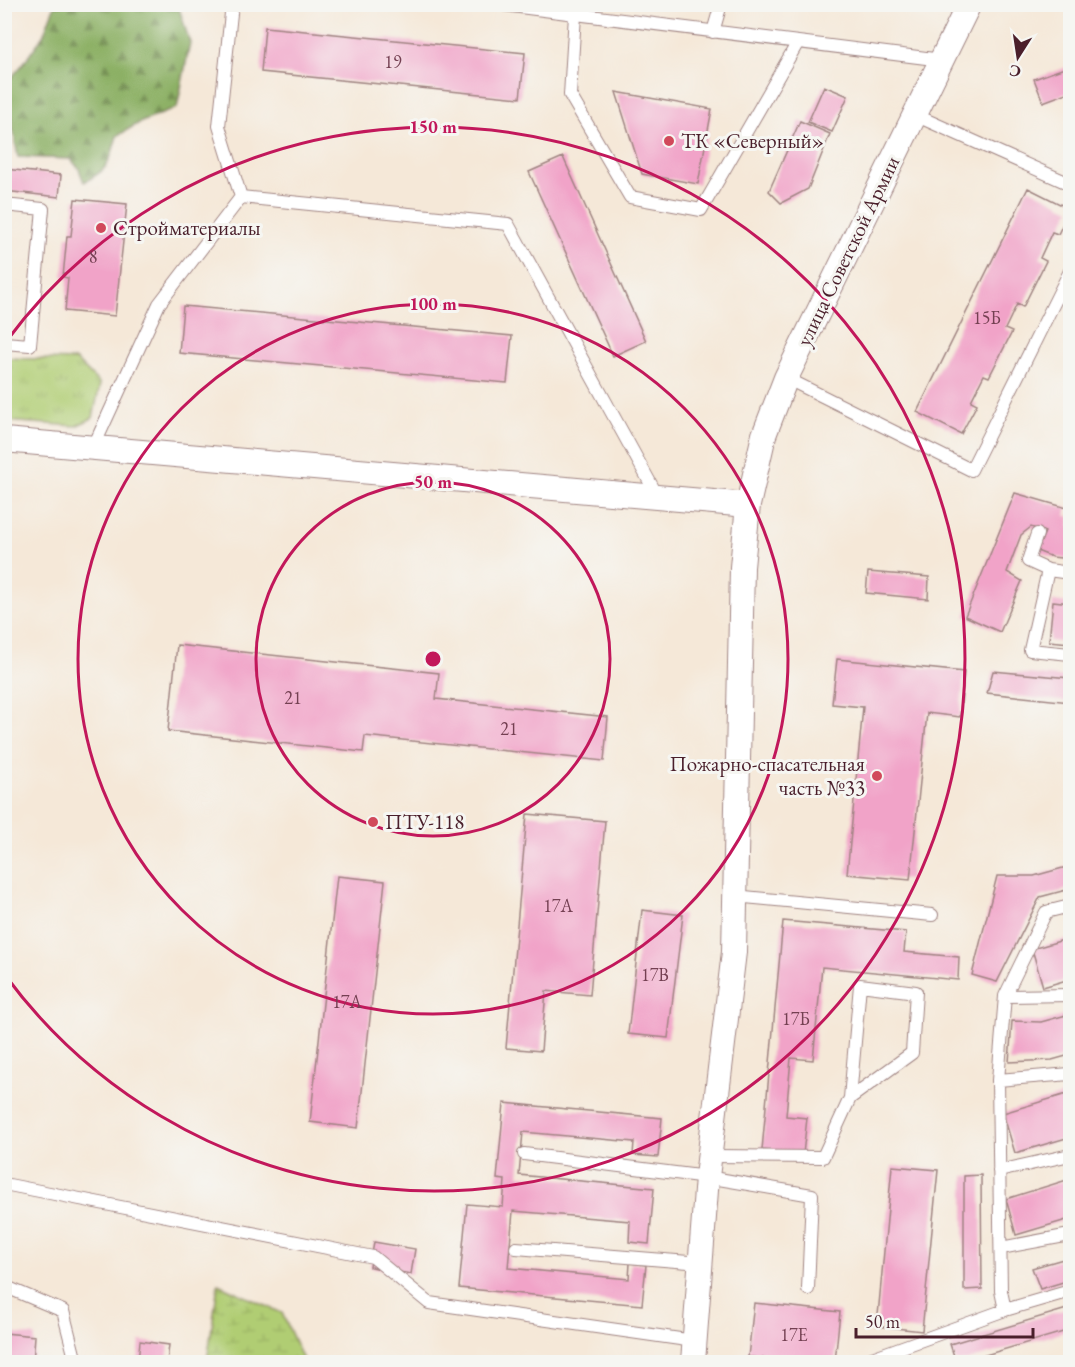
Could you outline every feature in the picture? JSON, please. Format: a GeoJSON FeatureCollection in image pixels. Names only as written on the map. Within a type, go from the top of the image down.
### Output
{"type":"FeatureCollection","features":[{"type":"Feature","properties":{"kind":"street","name":"улица Советской Армии"},"geometry":{"type":"LineString","coordinates":[[694,1352],[709,1167],[734,952],[742,567],[748,505],[764,435],[786,378],[969,4]]}},
{"type":"Feature","properties":{"kind":"street"},"geometry":{"type":"LineString","coordinates":[[4,440],[748,505]]}},
{"type":"Feature","properties":{"kind":"lane"},"geometry":{"type":"LineString","coordinates":[[232,4],[219,126],[241,197]]}},
{"type":"Feature","properties":{"kind":"lane"},"geometry":{"type":"LineString","coordinates":[[495,4],[942,60]]}},
{"type":"Feature","properties":{"kind":"lane"},"geometry":{"type":"LineString","coordinates":[[713,32],[721,4]]}},
{"type":"Feature","properties":{"kind":"lane"},"geometry":{"type":"LineString","coordinates":[[575,15],[570,95],[630,197],[701,210],[798,42]]}},
{"type":"Feature","properties":{"kind":"lane"},"geometry":{"type":"LineString","coordinates":[[915,115],[1071,184]]}},
{"type":"Feature","properties":{"kind":"lane"},"geometry":{"type":"LineString","coordinates":[[93,448],[159,304],[241,197]]}},
{"type":"Feature","properties":{"kind":"lane"},"geometry":{"type":"LineString","coordinates":[[241,197],[508,224],[658,497]]}},
{"type":"Feature","properties":{"kind":"lane"},"geometry":{"type":"LineString","coordinates":[[4,205],[43,209],[30,345],[4,343]]}},
{"type":"Feature","properties":{"kind":"lane"},"geometry":{"type":"LineString","coordinates":[[786,378],[971,470],[1071,271]]}},
{"type":"Feature","properties":{"kind":"lane"},"geometry":{"type":"LineString","coordinates":[[1037,534],[1028,561],[1048,570],[1071,573]]}},
{"type":"Feature","properties":{"kind":"lane"},"geometry":{"type":"LineString","coordinates":[[1048,570],[1030,650],[1071,654]]}},
{"type":"Feature","properties":{"kind":"lane"},"geometry":{"type":"LineString","coordinates":[[734,896],[932,915]]}},
{"type":"Feature","properties":{"kind":"lane"},"geometry":{"type":"LineString","coordinates":[[1005,1310],[1001,1291],[998,1080],[1005,996],[1046,912],[1071,906]]}},
{"type":"Feature","properties":{"kind":"lane"},"geometry":{"type":"LineString","coordinates":[[524,1154],[709,1167],[823,1157],[850,1098],[860,985],[916,992],[912,1053],[850,1098]]}},
{"type":"Feature","properties":{"kind":"lane"},"geometry":{"type":"LineString","coordinates":[[1005,996],[1071,995]]}},
{"type":"Feature","properties":{"kind":"lane"},"geometry":{"type":"LineString","coordinates":[[998,1080],[1071,1074]]}},
{"type":"Feature","properties":{"kind":"lane"},"geometry":{"type":"LineString","coordinates":[[999,1171],[1071,1155]]}},
{"type":"Feature","properties":{"kind":"lane"},"geometry":{"type":"LineString","coordinates":[[709,1167],[812,1195],[808,1289]]}},
{"type":"Feature","properties":{"kind":"lane"},"geometry":{"type":"LineString","coordinates":[[4,1184],[373,1257],[429,1303],[694,1352]]}},
{"type":"Feature","properties":{"kind":"lane"},"geometry":{"type":"LineString","coordinates":[[1001,1248],[1071,1235]]}},
{"type":"Feature","properties":{"kind":"lane"},"geometry":{"type":"LineString","coordinates":[[516,1248],[701,1263]]}},
{"type":"Feature","properties":{"kind":"lane"},"geometry":{"type":"LineString","coordinates":[[4,1286],[63,1311],[76,1362]]}},
{"type":"Feature","properties":{"kind":"lane"},"geometry":{"type":"LineString","coordinates":[[861,1362],[1005,1310],[1071,1291]]}},
{"type":"Feature","properties":{"kind":"green space"},"geometry":{"type":"Polygon","coordinates":[[[55,5],[178,5],[190,43],[177,108],[139,123],[117,136],[104,169],[84,182],[79,169],[71,159],[18,157],[5,85],[43,36],[55,5]]]}},
{"type":"Feature","properties":{"kind":"green space"},"geometry":{"type":"Polygon","coordinates":[[[4,358],[76,360],[100,384],[93,418],[76,426],[5,421],[4,358]]]}},
{"type":"Feature","properties":{"kind":"green space"},"geometry":{"type":"Polygon","coordinates":[[[218,1284],[282,1313],[304,1362],[207,1362],[218,1284]]]}},
{"type":"Feature","properties":{"kind":"building"},"geometry":{"type":"Polygon","coordinates":[[[265,27],[525,53],[520,98],[261,72],[265,27]]]}},
{"type":"Feature","properties":{"kind":"building"},"geometry":{"type":"Polygon","coordinates":[[[1070,66],[1070,92],[1043,102],[1034,79],[1070,66]]]}},
{"type":"Feature","properties":{"kind":"building"},"geometry":{"type":"Polygon","coordinates":[[[824,86],[848,96],[832,132],[808,122],[824,86]]]}},
{"type":"Feature","properties":{"kind":"building","name":"ТК «Северный»"},"geometry":{"type":"Polygon","coordinates":[[[616,92],[712,109],[698,184],[642,174],[616,92]]]}},
{"type":"Feature","properties":{"kind":"building"},"geometry":{"type":"Polygon","coordinates":[[[800,121],[830,134],[808,189],[781,203],[769,191],[800,121]]]}},
{"type":"Feature","properties":{"kind":"building"},"geometry":{"type":"Polygon","coordinates":[[[563,157],[646,341],[613,356],[529,172],[563,157]]]}},
{"type":"Feature","properties":{"kind":"building"},"geometry":{"type":"Polygon","coordinates":[[[4,169],[61,175],[59,197],[4,191],[4,169]]]}},
{"type":"Feature","properties":{"kind":"building"},"geometry":{"type":"Polygon","coordinates":[[[1028,188],[1070,209],[1058,234],[1052,232],[1040,258],[1046,261],[1023,307],[1017,304],[1005,329],[1012,332],[989,377],[984,375],[971,401],[977,404],[961,434],[917,412],[1028,188]]]}},
{"type":"Feature","properties":{"kind":"building"},"geometry":{"type":"Polygon","coordinates":[[[75,199],[127,204],[115,316],[65,311],[68,278],[63,277],[67,236],[71,236],[75,199]]]}},
{"type":"Feature","properties":{"kind":"building"},"geometry":{"type":"Polygon","coordinates":[[[183,306],[512,336],[507,383],[179,353],[183,306]]]}},
{"type":"Feature","properties":{"kind":"building"},"geometry":{"type":"Polygon","coordinates":[[[1015,493],[1067,508],[1065,516],[1070,516],[1070,559],[1052,557],[1037,551],[1045,532],[1031,527],[1021,535],[1007,572],[1022,581],[1000,632],[965,616],[1015,493]]]}},
{"type":"Feature","properties":{"kind":"building"},"geometry":{"type":"Polygon","coordinates":[[[868,572],[929,577],[928,599],[866,593],[868,572]]]}},
{"type":"Feature","properties":{"kind":"building"},"geometry":{"type":"Polygon","coordinates":[[[1053,601],[1070,603],[1070,643],[1049,641],[1053,601]]]}},
{"type":"Feature","properties":{"kind":"building"},"geometry":{"type":"Polygon","coordinates":[[[177,645],[439,673],[436,699],[608,717],[604,761],[365,736],[363,752],[168,731],[177,645]]]}},
{"type":"Feature","properties":{"kind":"building"},"geometry":{"type":"Polygon","coordinates":[[[837,659],[964,672],[960,717],[927,713],[910,880],[847,874],[863,707],[832,704],[837,659]]]}},
{"type":"Feature","properties":{"kind":"building"},"geometry":{"type":"Polygon","coordinates":[[[993,671],[1070,678],[1070,702],[987,693],[993,671]]]}},
{"type":"Feature","properties":{"kind":"building"},"geometry":{"type":"Polygon","coordinates":[[[527,814],[605,821],[590,995],[546,991],[541,1051],[506,1048],[527,814]]]}},
{"type":"Feature","properties":{"kind":"building"},"geometry":{"type":"Polygon","coordinates":[[[1070,866],[1070,889],[1040,897],[997,982],[972,975],[997,876],[1034,876],[1070,866]]]}},
{"type":"Feature","properties":{"kind":"building"},"geometry":{"type":"Polygon","coordinates":[[[337,876],[385,881],[358,1128],[310,1122],[337,876]]]}},
{"type":"Feature","properties":{"kind":"building"},"geometry":{"type":"Polygon","coordinates":[[[642,910],[683,915],[668,1038],[628,1034],[642,910]]]}},
{"type":"Feature","properties":{"kind":"building"},"geometry":{"type":"Polygon","coordinates":[[[783,921],[906,932],[904,952],[959,957],[958,980],[822,967],[813,1060],[791,1058],[786,1116],[807,1118],[803,1154],[762,1150],[783,921]]]}},
{"type":"Feature","properties":{"kind":"building"},"geometry":{"type":"Polygon","coordinates":[[[1070,938],[1070,979],[1043,987],[1032,949],[1070,938]]]}},
{"type":"Feature","properties":{"kind":"building"},"geometry":{"type":"Polygon","coordinates":[[[1070,1014],[1070,1055],[1052,1060],[1009,1062],[1012,1021],[1041,1022],[1070,1014]]]}},
{"type":"Feature","properties":{"kind":"building"},"geometry":{"type":"Polygon","coordinates":[[[1070,1093],[1070,1137],[1015,1153],[1003,1113],[1070,1093]]]}},
{"type":"Feature","properties":{"kind":"building"},"geometry":{"type":"Polygon","coordinates":[[[504,1103],[662,1118],[658,1157],[633,1155],[634,1142],[523,1132],[519,1175],[654,1188],[649,1244],[629,1242],[630,1221],[513,1211],[508,1268],[629,1279],[630,1263],[646,1265],[642,1305],[459,1288],[467,1204],[503,1207],[505,1180],[497,1179],[504,1103]]]}},
{"type":"Feature","properties":{"kind":"building"},"geometry":{"type":"Polygon","coordinates":[[[892,1166],[938,1170],[922,1331],[877,1326],[892,1166]]]}},
{"type":"Feature","properties":{"kind":"building"},"geometry":{"type":"Polygon","coordinates":[[[981,1175],[982,1289],[964,1290],[964,1176],[981,1175]]]}},
{"type":"Feature","properties":{"kind":"building"},"geometry":{"type":"Polygon","coordinates":[[[1070,1179],[1070,1219],[1016,1235],[1006,1199],[1070,1179]]]}},
{"type":"Feature","properties":{"kind":"building"},"geometry":{"type":"Polygon","coordinates":[[[374,1242],[415,1249],[411,1274],[370,1267],[374,1242]]]}},
{"type":"Feature","properties":{"kind":"building"},"geometry":{"type":"Polygon","coordinates":[[[1070,1257],[1070,1280],[1040,1289],[1032,1268],[1070,1257]]]}},
{"type":"Feature","properties":{"kind":"building"},"geometry":{"type":"Polygon","coordinates":[[[754,1303],[840,1312],[835,1362],[803,1362],[748,1357],[754,1303]]]}},
{"type":"Feature","properties":{"kind":"building"},"geometry":{"type":"Polygon","coordinates":[[[1070,1308],[1070,1330],[956,1362],[950,1344],[1070,1308]]]}},
{"type":"Feature","properties":{"kind":"building"},"geometry":{"type":"Polygon","coordinates":[[[4,1333],[35,1336],[33,1362],[4,1362],[4,1333]]]}},
{"type":"Feature","properties":{"kind":"building"},"geometry":{"type":"Polygon","coordinates":[[[140,1341],[169,1345],[167,1362],[138,1362],[140,1341]]]}},
{"type":"Feature","properties":{"kind":"place","name":"ТК «Северный»"},"geometry":{"type":"Point","coordinates":[669,141]}},
{"type":"Feature","properties":{"kind":"place","name":"Стройматериалы"},"geometry":{"type":"Point","coordinates":[101,228]}},
{"type":"Feature","properties":{"kind":"place","name":"Пожарно-спасательная часть №33"},"geometry":{"type":"Point","coordinates":[877,776]}},
{"type":"Feature","properties":{"kind":"place","name":"ПТУ-118"},"geometry":{"type":"Point","coordinates":[373,822]}}]}
